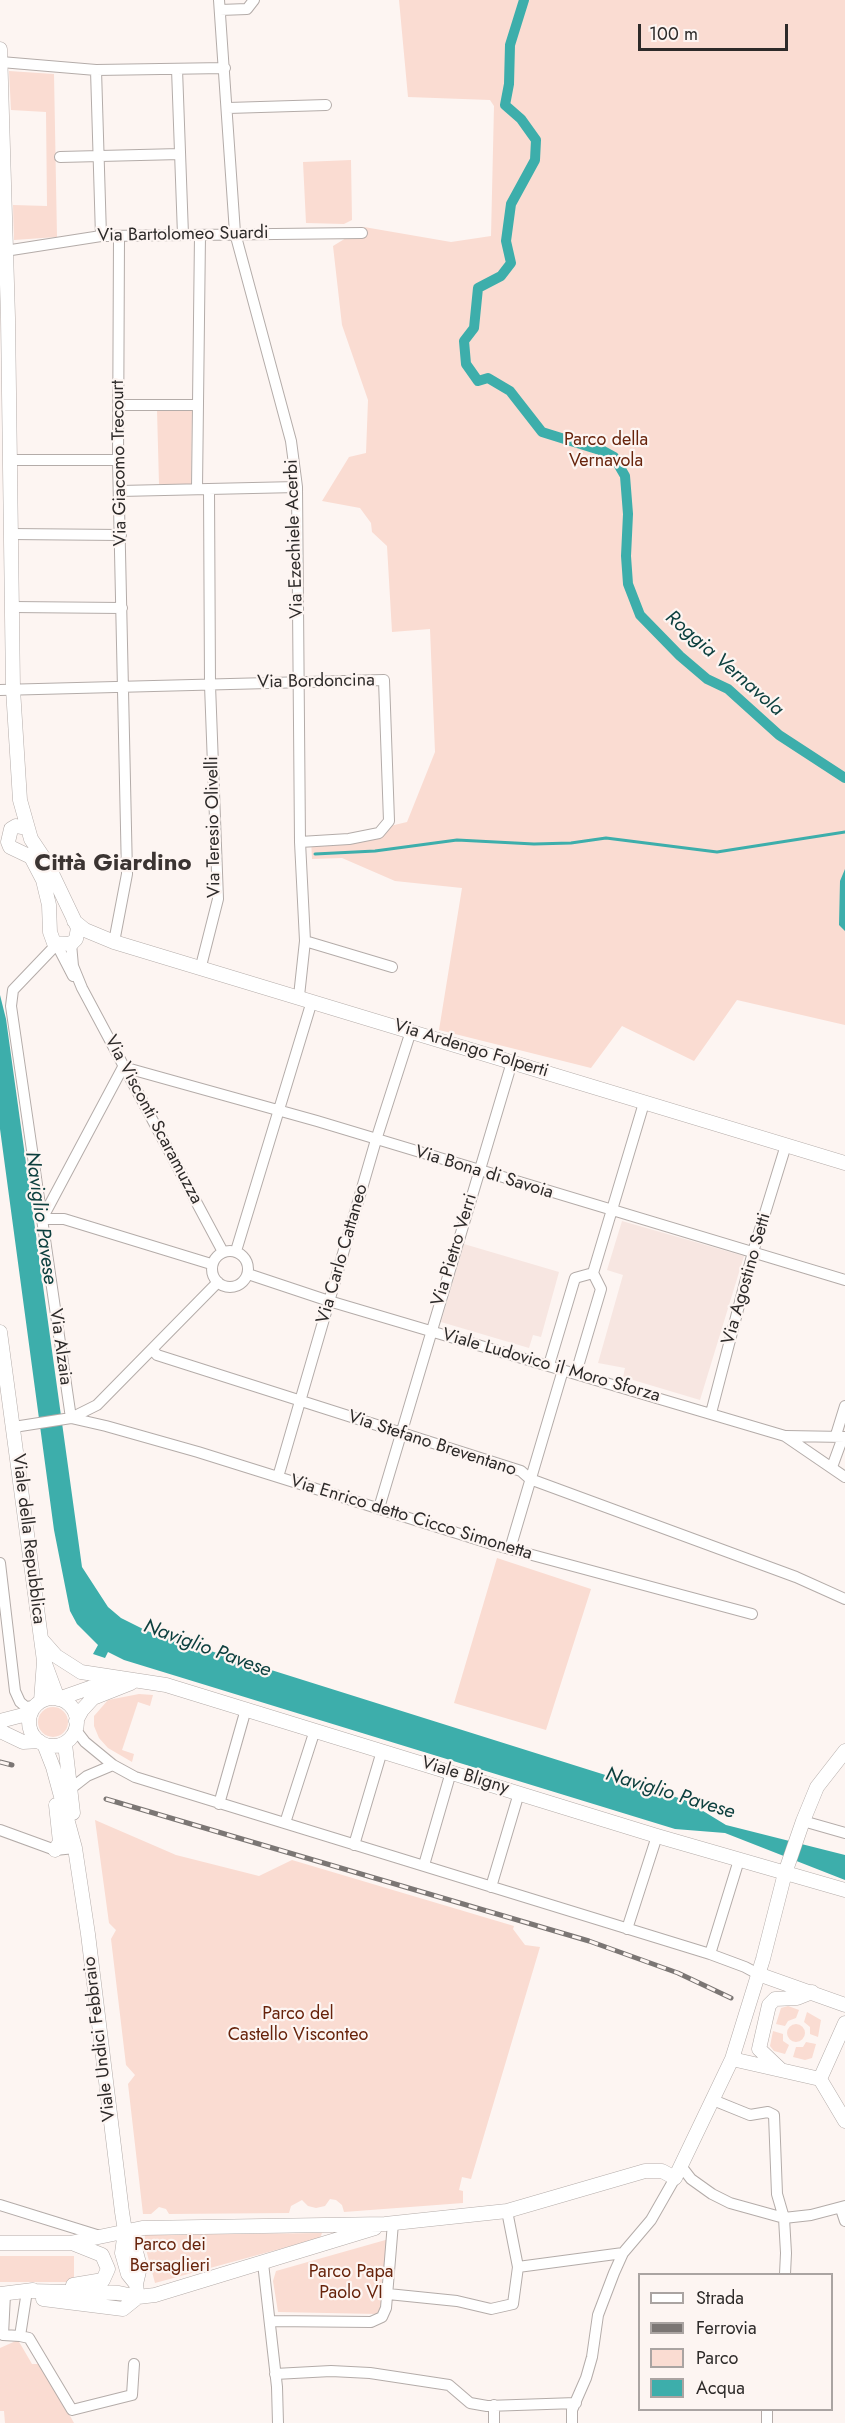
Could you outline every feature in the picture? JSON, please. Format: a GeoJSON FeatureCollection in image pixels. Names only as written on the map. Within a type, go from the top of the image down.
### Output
{"type":"FeatureCollection","features":[{"type":"Feature","properties":{"kind":"street"},"geometry":{"type":"LineString","coordinates":[[220,5],[247,9],[254,0]]}},
{"type":"Feature","properties":{"kind":"street","name":"Via Ezechiele Acerbi"},"geometry":{"type":"LineString","coordinates":[[220,5],[235,233],[291,441],[297,487],[300,842],[306,998],[280,1112],[236,1251]]}},
{"type":"Feature","properties":{"kind":"street"},"geometry":{"type":"LineString","coordinates":[[0,49],[10,534],[5,550],[12,607],[6,621],[7,689],[21,827],[47,863],[78,928],[65,943],[50,932],[49,905],[43,880],[31,857],[3,841],[8,833],[21,827]]}},
{"type":"Feature","properties":{"kind":"street"},"geometry":{"type":"LineString","coordinates":[[0,62],[96,70],[225,68]]}},
{"type":"Feature","properties":{"kind":"street"},"geometry":{"type":"LineString","coordinates":[[177,69],[183,235]]}},
{"type":"Feature","properties":{"kind":"street"},"geometry":{"type":"LineString","coordinates":[[96,70],[101,236]]}},
{"type":"Feature","properties":{"kind":"street"},"geometry":{"type":"LineString","coordinates":[[228,108],[326,105]]}},
{"type":"Feature","properties":{"kind":"street"},"geometry":{"type":"LineString","coordinates":[[60,157],[180,154]]}},
{"type":"Feature","properties":{"kind":"street","name":"Via Bartolomeo Suardi"},"geometry":{"type":"LineString","coordinates":[[5,251],[101,236],[362,233]]}},
{"type":"Feature","properties":{"kind":"street"},"geometry":{"type":"LineString","coordinates":[[197,488],[200,235]]}},
{"type":"Feature","properties":{"kind":"street","name":"Via Giacomo Trecourt"},"geometry":{"type":"LineString","coordinates":[[114,942],[127,874],[118,460],[119,237]]}},
{"type":"Feature","properties":{"kind":"street"},"geometry":{"type":"LineString","coordinates":[[118,405],[197,405]]}},
{"type":"Feature","properties":{"kind":"street"},"geometry":{"type":"LineString","coordinates":[[7,467],[118,460]]}},
{"type":"Feature","properties":{"kind":"street"},"geometry":{"type":"LineString","coordinates":[[120,491],[297,487]]}},
{"type":"Feature","properties":{"kind":"street","name":"Via Teresio Olivelli"},"geometry":{"type":"LineString","coordinates":[[201,966],[218,899],[210,685],[208,489]]}},
{"type":"Feature","properties":{"kind":"street"},"geometry":{"type":"LineString","coordinates":[[10,534],[121,535]]}},
{"type":"Feature","properties":{"kind":"street"},"geometry":{"type":"LineString","coordinates":[[12,607],[122,608]]}},
{"type":"Feature","properties":{"kind":"street","name":"Via Bordoncina"},"geometry":{"type":"LineString","coordinates":[[7,689],[384,680],[389,820],[379,833],[349,839],[300,842]]}},
{"type":"Feature","properties":{"kind":"street","name":"Via Ardengo Folperti"},"geometry":{"type":"LineString","coordinates":[[74,921],[96,936],[114,942],[201,966],[845,1163]]}},
{"type":"Feature","properties":{"kind":"street","name":"Via Ardengo Folperti"},"geometry":{"type":"LineString","coordinates":[[65,943],[96,936]]}},
{"type":"Feature","properties":{"kind":"street"},"geometry":{"type":"LineString","coordinates":[[305,941],[392,967]]}},
{"type":"Feature","properties":{"kind":"street","name":"Via Visconti Scaramuzza"},"geometry":{"type":"LineString","coordinates":[[65,943],[66,968],[82,988],[223,1252]]}},
{"type":"Feature","properties":{"kind":"street","name":"Via Alzaia"},"geometry":{"type":"LineString","coordinates":[[65,943],[13,990],[11,1006],[42,1219],[67,1419]]}},
{"type":"Feature","properties":{"kind":"street","name":"Via Carlo Cattaneo"},"geometry":{"type":"LineString","coordinates":[[278,1477],[376,1140],[411,1031]]}},
{"type":"Feature","properties":{"kind":"street","name":"Via Pietro Verri"},"geometry":{"type":"LineString","coordinates":[[379,1508],[512,1062]]}},
{"type":"Feature","properties":{"kind":"street"},"geometry":{"type":"LineString","coordinates":[[123,1067],[42,1219],[64,1219],[211,1264]]}},
{"type":"Feature","properties":{"kind":"street","name":"Via Bona di Savoia"},"geometry":{"type":"LineString","coordinates":[[123,1067],[845,1280]]}},
{"type":"Feature","properties":{"kind":"street"},"geometry":{"type":"LineString","coordinates":[[576,1373],[601,1289],[593,1273],[610,1210],[644,1103]]}},
{"type":"Feature","properties":{"kind":"street","name":"Via Agostino Setti"},"geometry":{"type":"LineString","coordinates":[[711,1413],[753,1252],[786,1145]]}},
{"type":"Feature","properties":{"kind":"street"},"geometry":{"type":"LineString","coordinates":[[236,1251],[247,1262],[248,1274],[243,1282],[232,1287],[218,1282],[211,1264],[223,1252],[236,1251]]}},
{"type":"Feature","properties":{"kind":"street"},"geometry":{"type":"LineString","coordinates":[[549,1365],[575,1278],[593,1273]]}},
{"type":"Feature","properties":{"kind":"street","name":"Viale Ludovico il Moro Sforza"},"geometry":{"type":"LineString","coordinates":[[248,1274],[329,1301],[785,1436],[845,1477]]}},
{"type":"Feature","properties":{"kind":"street"},"geometry":{"type":"LineString","coordinates":[[14,1427],[67,1419],[97,1405],[218,1282]]}},
{"type":"Feature","properties":{"kind":"street","name":"Viale della Repubblica"},"geometry":{"type":"LineString","coordinates":[[0,1332],[44,1661]]}},
{"type":"Feature","properties":{"kind":"street","name":"Via Stefano Breventano"},"geometry":{"type":"LineString","coordinates":[[152,1349],[157,1355],[521,1471],[530,1479],[796,1577],[845,1599]]}},
{"type":"Feature","properties":{"kind":"street"},"geometry":{"type":"LineString","coordinates":[[510,1549],[563,1370]]}},
{"type":"Feature","properties":{"kind":"street"},"geometry":{"type":"LineString","coordinates":[[832,1467],[841,1436],[845,1406]]}},
{"type":"Feature","properties":{"kind":"street","name":"Via Enrico detto Cicco Simonetta"},"geometry":{"type":"LineString","coordinates":[[67,1419],[106,1426],[510,1549],[752,1614]]}},
{"type":"Feature","properties":{"kind":"street"},"geometry":{"type":"LineString","coordinates":[[785,1436],[841,1436]]}},
{"type":"Feature","properties":{"kind":"street"},"geometry":{"type":"LineString","coordinates":[[0,1563],[15,1691],[20,1702],[26,1707],[35,1707]]}},
{"type":"Feature","properties":{"kind":"street","name":"Viale Bligny"},"geometry":{"type":"LineString","coordinates":[[41,1639],[56,1656],[81,1672],[117,1679],[145,1681],[246,1709],[657,1836],[845,1890]]}},
{"type":"Feature","properties":{"kind":"street"},"geometry":{"type":"LineString","coordinates":[[41,1742],[30,1728],[44,1661]]}},
{"type":"Feature","properties":{"kind":"street"},"geometry":{"type":"LineString","coordinates":[[44,1661],[58,1699],[71,1707],[76,1725],[85,1742],[113,1766],[135,1777],[710,1954],[845,2005]]}},
{"type":"Feature","properties":{"kind":"street","name":"Viale Bligny"},"geometry":{"type":"LineString","coordinates":[[58,1699],[117,1679]]}},
{"type":"Feature","properties":{"kind":"street","name":"Viale Bligny"},"geometry":{"type":"LineString","coordinates":[[76,1725],[82,1710],[93,1698],[122,1685],[145,1681]]}},
{"type":"Feature","properties":{"kind":"street"},"geometry":{"type":"LineString","coordinates":[[0,1720],[58,1699]]}},
{"type":"Feature","properties":{"kind":"street"},"geometry":{"type":"LineString","coordinates":[[219,1804],[246,1709]]}},
{"type":"Feature","properties":{"kind":"street"},"geometry":{"type":"LineString","coordinates":[[0,1731],[23,1742],[65,1744],[76,1725]]}},
{"type":"Feature","properties":{"kind":"street"},"geometry":{"type":"LineString","coordinates":[[285,1823],[315,1730]]}},
{"type":"Feature","properties":{"kind":"street","name":"Viale Undici Febbraio"},"geometry":{"type":"LineString","coordinates":[[41,1742],[63,1789],[77,1838],[75,1848],[125,2231],[135,2247],[140,2266],[137,2290]]}},
{"type":"Feature","properties":{"kind":"street","name":"Viale Undici Febbraio"},"geometry":{"type":"LineString","coordinates":[[63,1789],[65,1744]]}},
{"type":"Feature","properties":{"kind":"street"},"geometry":{"type":"LineString","coordinates":[[354,1845],[382,1751]]}},
{"type":"Feature","properties":{"kind":"street"},"geometry":{"type":"LineString","coordinates":[[572,2423],[572,2410],[586,2378],[598,2315],[623,2253],[651,2220],[678,2172],[732,2059],[785,1873],[803,1821],[817,1787],[845,1751]]}},
{"type":"Feature","properties":{"kind":"street"},"geometry":{"type":"LineString","coordinates":[[55,1850],[60,1842],[56,1803],[63,1789],[113,1766]]}},
{"type":"Feature","properties":{"kind":"street"},"geometry":{"type":"LineString","coordinates":[[424,1865],[452,1772]]}},
{"type":"Feature","properties":{"kind":"street"},"geometry":{"type":"LineString","coordinates":[[491,1887],[519,1793]]}},
{"type":"Feature","properties":{"kind":"street"},"geometry":{"type":"LineString","coordinates":[[803,1821],[845,1833]]}},
{"type":"Feature","properties":{"kind":"street"},"geometry":{"type":"LineString","coordinates":[[0,1830],[55,1850],[75,1848]]}},
{"type":"Feature","properties":{"kind":"street"},"geometry":{"type":"LineString","coordinates":[[627,1929],[657,1836]]}},
{"type":"Feature","properties":{"kind":"street"},"geometry":{"type":"LineString","coordinates":[[710,1954],[739,1860]]}},
{"type":"Feature","properties":{"kind":"street"},"geometry":{"type":"LineString","coordinates":[[780,2069],[759,2049],[769,2005],[775,1999],[797,1998],[812,1992]]}},
{"type":"Feature","properties":{"kind":"street"},"geometry":{"type":"LineString","coordinates":[[820,2079],[845,2023]]}},
{"type":"Feature","properties":{"kind":"street"},"geometry":{"type":"LineString","coordinates":[[732,2059],[820,2079],[845,2121]]}},
{"type":"Feature","properties":{"kind":"street"},"geometry":{"type":"LineString","coordinates":[[713,2100],[750,2115],[771,2113],[774,2115],[777,2194],[784,2218],[785,2273]]}},
{"type":"Feature","properties":{"kind":"street"},"geometry":{"type":"LineString","coordinates":[[0,2243],[70,2243],[151,2227],[389,2224],[507,2211],[645,2171],[678,2172],[730,2203],[784,2218],[843,2207],[845,2221]]}},
{"type":"Feature","properties":{"kind":"street"},"geometry":{"type":"LineString","coordinates":[[0,2205],[101,2237]]}},
{"type":"Feature","properties":{"kind":"street"},"geometry":{"type":"LineString","coordinates":[[388,2294],[457,2301],[491,2309],[504,2308],[513,2304],[518,2267],[507,2211]]}},
{"type":"Feature","properties":{"kind":"street"},"geometry":{"type":"LineString","coordinates":[[27,2291],[45,2300],[123,2309],[137,2290],[164,2292],[389,2224]]}},
{"type":"Feature","properties":{"kind":"street"},"geometry":{"type":"LineString","coordinates":[[270,2321],[371,2322],[385,2314],[388,2294],[389,2224]]}},
{"type":"Feature","properties":{"kind":"street"},"geometry":{"type":"LineString","coordinates":[[328,2225],[334,2233],[329,2244]]}},
{"type":"Feature","properties":{"kind":"street"},"geometry":{"type":"LineString","coordinates":[[70,2243],[96,2251],[105,2257],[108,2269],[106,2277],[94,2282],[2,2294],[3,2335],[29,2338],[72,2410],[132,2395],[134,2364]]}},
{"type":"Feature","properties":{"kind":"street"},"geometry":{"type":"LineString","coordinates":[[518,2267],[623,2253]]}},
{"type":"Feature","properties":{"kind":"street"},"geometry":{"type":"LineString","coordinates":[[262,2263],[270,2321],[278,2423]]}},
{"type":"Feature","properties":{"kind":"street"},"geometry":{"type":"LineString","coordinates":[[20,2336],[27,2291]]}},
{"type":"Feature","properties":{"kind":"street"},"geometry":{"type":"LineString","coordinates":[[275,2374],[331,2371],[370,2373],[449,2385],[470,2403],[494,2405],[576,2403]]}},
{"type":"Feature","properties":{"kind":"street"},"geometry":{"type":"LineString","coordinates":[[494,2405],[494,2423]]}},
{"type":"Feature","properties":{"kind":"shaded area"},"geometry":{"type":"Polygon","coordinates":[[[622,1221],[744,1256],[700,1400],[623,1377],[625,1368],[598,1363],[623,1275],[607,1270],[622,1221]]]}},
{"type":"Feature","properties":{"kind":"shaded area"},"geometry":{"type":"Polygon","coordinates":[[[464,1244],[559,1272],[541,1337],[533,1335],[529,1348],[441,1322],[464,1244]]]}},
{"type":"Feature","properties":{"kind":"green space","name":"Parco della Vernavola"},"geometry":{"type":"Polygon","coordinates":[[[399,0],[845,0],[845,1025],[737,1000],[694,1061],[622,1026],[591,1068],[439,1030],[462,888],[395,881],[342,858],[312,859],[311,839],[356,834],[407,822],[435,752],[430,629],[392,632],[387,546],[372,532],[371,523],[360,508],[322,501],[349,457],[366,453],[368,400],[342,325],[333,246],[364,227],[451,242],[491,236],[494,106],[490,100],[408,97],[399,0]]]}},
{"type":"Feature","properties":{"kind":"green space"},"geometry":{"type":"Polygon","coordinates":[[[9,71],[54,74],[57,237],[14,240],[13,205],[47,206],[46,112],[11,110],[9,71]]]}},
{"type":"Feature","properties":{"kind":"green space"},"geometry":{"type":"Polygon","coordinates":[[[351,160],[352,220],[344,224],[306,223],[303,162],[351,160]]]}},
{"type":"Feature","properties":{"kind":"green space"},"geometry":{"type":"Polygon","coordinates":[[[192,409],[191,484],[159,484],[157,410],[192,409]]]}},
{"type":"Feature","properties":{"kind":"green space"},"geometry":{"type":"Polygon","coordinates":[[[497,1558],[591,1589],[546,1730],[454,1703],[497,1558]]]}},
{"type":"Feature","properties":{"kind":"green space"},"geometry":{"type":"Polygon","coordinates":[[[139,1694],[153,1695],[150,1706],[138,1702],[122,1750],[134,1754],[132,1762],[108,1748],[99,1738],[94,1726],[94,1716],[108,1700],[139,1694]]]}},
{"type":"Feature","properties":{"kind":"green space"},"geometry":{"type":"Polygon","coordinates":[[[53,1707],[59,1708],[67,1716],[67,1728],[59,1736],[53,1737],[47,1736],[39,1728],[38,1722],[39,1716],[47,1708],[53,1707]]]}},
{"type":"Feature","properties":{"kind":"green space","name":"Parco del Castello Visconteo"},"geometry":{"type":"Polygon","coordinates":[[[95,1820],[176,1855],[259,1876],[292,1860],[514,1926],[513,1929],[525,1945],[540,1947],[471,2179],[462,2177],[459,2190],[463,2191],[463,2203],[344,2212],[342,2205],[330,2199],[325,2206],[316,2208],[308,2206],[302,2200],[291,2206],[289,2213],[169,2214],[166,2209],[159,2207],[151,2214],[143,2214],[128,2084],[135,2075],[126,2065],[111,1939],[116,1930],[109,1923],[95,1820]]]}},
{"type":"Feature","properties":{"kind":"green space"},"geometry":{"type":"Polygon","coordinates":[[[788,2006],[799,2010],[796,2018],[788,2021],[785,2026],[776,2024],[781,2008],[788,2006]]]}},
{"type":"Feature","properties":{"kind":"green space"},"geometry":{"type":"Polygon","coordinates":[[[807,2012],[821,2020],[818,2037],[810,2034],[810,2027],[804,2022],[807,2012]]]}},
{"type":"Feature","properties":{"kind":"green space"},"geometry":{"type":"Polygon","coordinates":[[[792,2024],[800,2024],[805,2029],[803,2040],[792,2042],[787,2037],[787,2029],[792,2024]]]}},
{"type":"Feature","properties":{"kind":"green space"},"geometry":{"type":"Polygon","coordinates":[[[773,2031],[783,2034],[783,2041],[789,2045],[785,2054],[774,2051],[770,2046],[773,2031]]]}},
{"type":"Feature","properties":{"kind":"green space"},"geometry":{"type":"Polygon","coordinates":[[[806,2042],[816,2044],[812,2058],[805,2060],[793,2057],[796,2047],[803,2047],[806,2042]]]}},
{"type":"Feature","properties":{"kind":"green space","name":"Parco dei Bersaglieri"},"geometry":{"type":"Polygon","coordinates":[[[322,2233],[320,2238],[155,2283],[144,2242],[145,2235],[322,2233]]]}},
{"type":"Feature","properties":{"kind":"green space","name":"Parco Papa Paolo VI"},"geometry":{"type":"Polygon","coordinates":[[[389,2239],[382,2305],[377,2314],[278,2312],[273,2281],[276,2271],[389,2239]]]}},
{"type":"Feature","properties":{"kind":"green space"},"geometry":{"type":"Polygon","coordinates":[[[0,2256],[74,2256],[74,2282],[0,2282],[0,2256]]]}},
{"type":"Feature","properties":{"kind":"green space"},"geometry":{"type":"Polygon","coordinates":[[[18,2340],[32,2364],[42,2364],[74,2423],[5,2423],[4,2411],[0,2411],[0,2348],[18,2340]]]}},
{"type":"Feature","properties":{"kind":"water"},"geometry":{"type":"Polygon","coordinates":[[[845,869],[845,931],[839,925],[840,881],[845,869]]]}},
{"type":"Feature","properties":{"kind":"water"},"geometry":{"type":"Polygon","coordinates":[[[0,995],[6,1019],[82,1567],[108,1607],[121,1618],[147,1631],[685,1800],[726,1825],[845,1855],[845,1880],[725,1833],[675,1829],[124,1660],[108,1652],[105,1658],[93,1654],[98,1645],[77,1624],[70,1611],[54,1530],[0,1129],[0,995]]]}},
{"type":"Feature","properties":{"kind":"waterway","name":"Roggia Vernavola"},"geometry":{"type":"LineString","coordinates":[[524,0],[510,45],[509,84],[505,105],[521,119],[536,140],[535,160],[511,204],[506,241],[511,263],[501,276],[478,288],[474,328],[464,341],[466,364],[478,381],[488,378],[510,391],[542,432],[603,451],[614,457],[625,476],[628,514],[626,556],[628,584],[640,615],[680,656],[707,679],[728,689],[779,735],[845,778]]}},
{"type":"Feature","properties":{"kind":"waterway"},"geometry":{"type":"LineString","coordinates":[[315,854],[375,851],[457,840],[534,844],[571,843],[606,838],[717,852],[845,832]]}},
{"type":"Feature","properties":{"kind":"railway"},"geometry":{"type":"LineString","coordinates":[[0,1762],[12,1765]]}},
{"type":"Feature","properties":{"kind":"railway"},"geometry":{"type":"LineString","coordinates":[[106,1799],[589,1941],[678,1973],[731,1998]]}},
{"type":"Feature","properties":{"kind":"district","name":"Città Giardino"},"geometry":{"type":"Point","coordinates":[113,864]}},
{"type":"Feature","properties":{"kind":"water label","name":"Naviglio Pavese"},"geometry":{"type":"Point","coordinates":[40,1218]}},
{"type":"Feature","properties":{"kind":"water label","name":"Naviglio Pavese"},"geometry":{"type":"Point","coordinates":[207,1649]}},
{"type":"Feature","properties":{"kind":"water label","name":"Naviglio Pavese"},"geometry":{"type":"Point","coordinates":[670,1794]}}]}
